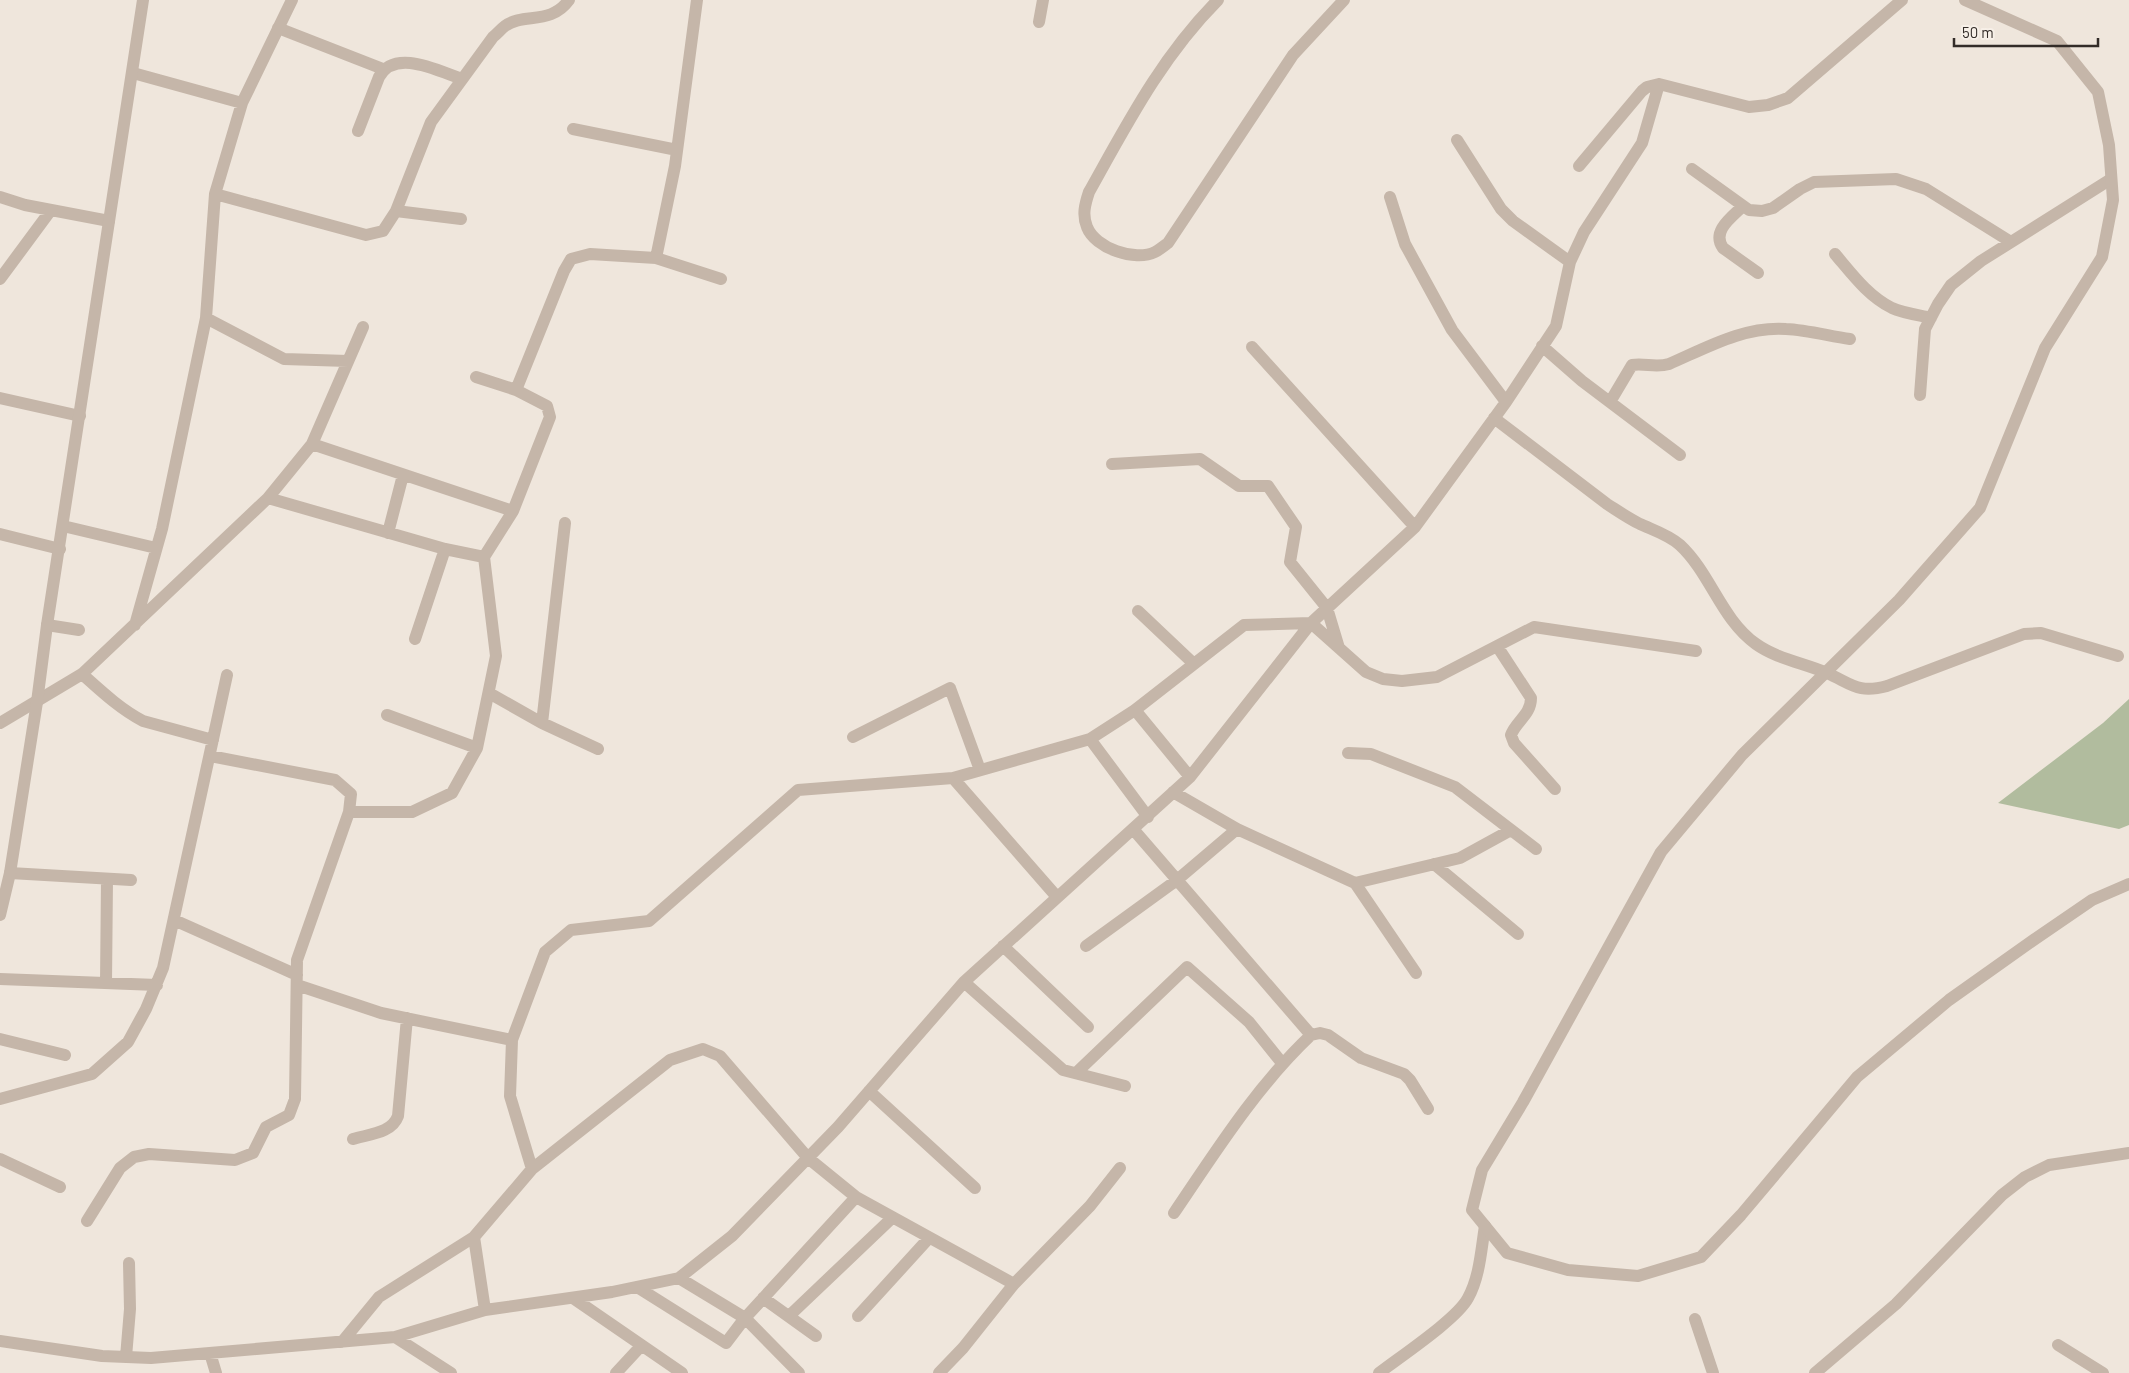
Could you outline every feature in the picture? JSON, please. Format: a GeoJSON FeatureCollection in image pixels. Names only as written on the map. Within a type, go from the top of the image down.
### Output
{"type":"FeatureCollection","features":[{"type":"Feature","properties":{"kind":"street"},"geometry":{"type":"LineString","coordinates":[[0,914],[10,873],[38,702],[47,625],[143,0]]}},
{"type":"Feature","properties":{"kind":"street"},"geometry":{"type":"LineString","coordinates":[[135,625],[156,548],[206,318],[215,194],[242,103],[292,0]]}},
{"type":"Feature","properties":{"kind":"street"},"geometry":{"type":"LineString","coordinates":[[215,194],[366,235],[383,231],[396,211],[431,122],[493,37],[506,25],[544,17],[556,12],[569,0]]}},
{"type":"Feature","properties":{"kind":"street"},"geometry":{"type":"LineString","coordinates":[[656,258],[677,150],[697,0]]}},
{"type":"Feature","properties":{"kind":"street"},"geometry":{"type":"LineString","coordinates":[[1040,22],[1043,0]]}},
{"type":"Feature","properties":{"kind":"street"},"geometry":{"type":"LineString","coordinates":[[1218,0],[1200,18],[1147,88],[1089,192],[1084,208],[1086,226],[1092,236],[1103,245],[1122,254],[1154,253],[1168,242],[1293,54],[1344,0]]}},
{"type":"Feature","properties":{"kind":"street"},"geometry":{"type":"LineString","coordinates":[[1579,166],[1642,91],[1659,84],[1750,107],[1768,105],[1788,98],[1902,0]]}},
{"type":"Feature","properties":{"kind":"street"},"geometry":{"type":"LineString","coordinates":[[1966,0],[2057,41],[2098,92],[2108,145],[2113,200],[2102,257],[2045,348],[1980,508],[1899,600],[1742,755],[1661,852],[1524,1102],[1482,1170],[1472,1210],[1507,1252],[1568,1270],[1638,1276],[1701,1257],[1742,1215],[1857,1077],[1950,1000],[2027,945],[2092,900],[2129,884]]}},
{"type":"Feature","properties":{"kind":"street"},"geometry":{"type":"LineString","coordinates":[[278,28],[383,69]]}},
{"type":"Feature","properties":{"kind":"street"},"geometry":{"type":"LineString","coordinates":[[358,131],[383,69],[393,63],[408,62],[462,79]]}},
{"type":"Feature","properties":{"kind":"street"},"geometry":{"type":"LineString","coordinates":[[133,73],[242,103]]}},
{"type":"Feature","properties":{"kind":"street"},"geometry":{"type":"LineString","coordinates":[[0,1341],[67,1352],[151,1358],[395,1338],[485,1310],[574,1298],[679,1278],[732,1236],[808,1158],[964,982],[1190,777],[1311,623],[1415,526],[1506,402],[1556,326],[1570,262],[1584,232],[1642,143],[1659,84]]}},
{"type":"Feature","properties":{"kind":"street"},"geometry":{"type":"LineString","coordinates":[[573,129],[677,150]]}},
{"type":"Feature","properties":{"kind":"street"},"geometry":{"type":"LineString","coordinates":[[1457,140],[1501,209],[1513,221],[1570,262]]}},
{"type":"Feature","properties":{"kind":"street"},"geometry":{"type":"LineString","coordinates":[[1692,169],[1743,206],[1750,210],[1762,211],[1773,208],[1800,189],[1814,182],[1896,179],[1926,189],[2011,242]]}},
{"type":"Feature","properties":{"kind":"street"},"geometry":{"type":"LineString","coordinates":[[1920,395],[1925,329],[1951,285],[1981,261],[2111,179]]}},
{"type":"Feature","properties":{"kind":"street"},"geometry":{"type":"LineString","coordinates":[[0,197],[25,205],[109,221]]}},
{"type":"Feature","properties":{"kind":"street"},"geometry":{"type":"LineString","coordinates":[[1390,198],[1405,244],[1452,330],[1506,402]]}},
{"type":"Feature","properties":{"kind":"street"},"geometry":{"type":"LineString","coordinates":[[1743,206],[1722,228],[1718,236],[1719,242],[1722,248],[1758,273]]}},
{"type":"Feature","properties":{"kind":"street"},"geometry":{"type":"LineString","coordinates":[[0,279],[51,210]]}},
{"type":"Feature","properties":{"kind":"street"},"geometry":{"type":"LineString","coordinates":[[396,211],[461,219]]}},
{"type":"Feature","properties":{"kind":"street"},"geometry":{"type":"LineString","coordinates":[[516,390],[564,271],[571,259],[590,254],[656,258],[721,279]]}},
{"type":"Feature","properties":{"kind":"street"},"geometry":{"type":"LineString","coordinates":[[1835,254],[1862,286],[1878,300],[1894,309],[1930,318]]}},
{"type":"Feature","properties":{"kind":"street"},"geometry":{"type":"LineString","coordinates":[[206,318],[284,359],[348,360]]}},
{"type":"Feature","properties":{"kind":"street"},"geometry":{"type":"LineString","coordinates":[[0,723],[82,674],[268,498],[312,444],[363,327]]}},
{"type":"Feature","properties":{"kind":"street"},"geometry":{"type":"LineString","coordinates":[[1610,402],[1632,365],[1641,364],[1659,367],[1730,337],[1765,329],[1786,329],[1850,339]]}},
{"type":"Feature","properties":{"kind":"street"},"geometry":{"type":"LineString","coordinates":[[1542,346],[1582,381],[1680,455]]}},
{"type":"Feature","properties":{"kind":"street"},"geometry":{"type":"LineString","coordinates":[[1252,347],[1415,526]]}},
{"type":"Feature","properties":{"kind":"street"},"geometry":{"type":"LineString","coordinates":[[349,812],[412,812],[452,793],[477,748],[496,656],[484,557],[513,511],[550,416],[548,406],[516,390],[476,377]]}},
{"type":"Feature","properties":{"kind":"street"},"geometry":{"type":"LineString","coordinates":[[0,398],[80,416]]}},
{"type":"Feature","properties":{"kind":"street"},"geometry":{"type":"LineString","coordinates":[[1494,418],[1607,504],[1625,516],[1680,545],[1692,559],[1732,622],[1757,645],[1774,654],[1826,672],[1857,687],[1870,691],[2024,634],[2042,632],[2118,656]]}},
{"type":"Feature","properties":{"kind":"street"},"geometry":{"type":"LineString","coordinates":[[312,444],[403,476],[513,511]]}},
{"type":"Feature","properties":{"kind":"street"},"geometry":{"type":"LineString","coordinates":[[1112,464],[1200,459],[1239,486],[1268,486],[1296,526],[1290,562],[1328,608],[1340,648]]}},
{"type":"Feature","properties":{"kind":"street"},"geometry":{"type":"LineString","coordinates":[[388,533],[403,476]]}},
{"type":"Feature","properties":{"kind":"street"},"geometry":{"type":"LineString","coordinates":[[268,498],[445,549],[484,557]]}},
{"type":"Feature","properties":{"kind":"street"},"geometry":{"type":"LineString","coordinates":[[542,723],[565,523]]}},
{"type":"Feature","properties":{"kind":"street"},"geometry":{"type":"LineString","coordinates":[[63,526],[156,548]]}},
{"type":"Feature","properties":{"kind":"street"},"geometry":{"type":"LineString","coordinates":[[0,534],[60,549]]}},
{"type":"Feature","properties":{"kind":"street"},"geometry":{"type":"LineString","coordinates":[[415,639],[445,549]]}},
{"type":"Feature","properties":{"kind":"street"},"geometry":{"type":"LineString","coordinates":[[1138,611],[1194,664]]}},
{"type":"Feature","properties":{"kind":"street"},"geometry":{"type":"LineString","coordinates":[[532,1169],[510,1096],[512,1040],[545,952],[571,930],[650,921],[798,790],[953,778],[1090,739],[1135,710],[1244,625],[1311,623],[1366,672],[1383,680],[1437,677],[1534,627],[1696,651]]}},
{"type":"Feature","properties":{"kind":"street"},"geometry":{"type":"LineString","coordinates":[[47,625],[79,630]]}},
{"type":"Feature","properties":{"kind":"street"},"geometry":{"type":"LineString","coordinates":[[1497,646],[1530,698],[1531,704],[1526,715],[1513,728],[1511,735],[1514,743],[1555,789]]}},
{"type":"Feature","properties":{"kind":"street"},"geometry":{"type":"LineString","coordinates":[[82,674],[120,708],[132,716],[143,721],[213,740]]}},
{"type":"Feature","properties":{"kind":"street"},"geometry":{"type":"LineString","coordinates":[[0,1099],[92,1074],[128,1042],[157,985],[163,968],[228,675]]}},
{"type":"Feature","properties":{"kind":"street"},"geometry":{"type":"LineString","coordinates":[[853,737],[950,688],[980,770]]}},
{"type":"Feature","properties":{"kind":"street"},"geometry":{"type":"LineString","coordinates":[[489,693],[542,723],[598,749]]}},
{"type":"Feature","properties":{"kind":"street"},"geometry":{"type":"LineString","coordinates":[[1135,710],[1190,777]]}},
{"type":"Feature","properties":{"kind":"street"},"geometry":{"type":"LineString","coordinates":[[387,715],[477,748]]}},
{"type":"Feature","properties":{"kind":"street"},"geometry":{"type":"LineString","coordinates":[[1090,739],[1148,817]]}},
{"type":"Feature","properties":{"kind":"street"},"geometry":{"type":"LineString","coordinates":[[1348,753],[1371,754],[1455,787],[1536,849]]}},
{"type":"Feature","properties":{"kind":"street"},"geometry":{"type":"LineString","coordinates":[[87,1221],[120,1168],[134,1156],[149,1154],[235,1160],[253,1153],[266,1127],[289,1115],[295,1099],[298,960],[349,812],[351,794],[335,780],[210,756]]}},
{"type":"Feature","properties":{"kind":"street"},"geometry":{"type":"LineString","coordinates":[[953,778],[1057,897]]}},
{"type":"Feature","properties":{"kind":"street"},"geometry":{"type":"LineString","coordinates":[[1173,792],[1237,829],[1355,883],[1416,974]]}},
{"type":"Feature","properties":{"kind":"street"},"geometry":{"type":"LineString","coordinates":[[1133,829],[1311,1035]]}},
{"type":"Feature","properties":{"kind":"street"},"geometry":{"type":"LineString","coordinates":[[1086,946],[1176,880],[1237,829]]}},
{"type":"Feature","properties":{"kind":"street"},"geometry":{"type":"LineString","coordinates":[[1355,883],[1460,858],[1511,830]]}},
{"type":"Feature","properties":{"kind":"street"},"geometry":{"type":"LineString","coordinates":[[1434,864],[1518,934]]}},
{"type":"Feature","properties":{"kind":"street"},"geometry":{"type":"LineString","coordinates":[[10,873],[131,880]]}},
{"type":"Feature","properties":{"kind":"street"},"geometry":{"type":"LineString","coordinates":[[106,983],[108,879]]}},
{"type":"Feature","properties":{"kind":"street"},"geometry":{"type":"LineString","coordinates":[[174,920],[297,980],[349,1003],[407,1018],[512,1040]]}},
{"type":"Feature","properties":{"kind":"street"},"geometry":{"type":"LineString","coordinates":[[1003,946],[1088,1027]]}},
{"type":"Feature","properties":{"kind":"street"},"geometry":{"type":"LineString","coordinates":[[1076,1073],[1188,968],[1250,1022],[1282,1062]]}},
{"type":"Feature","properties":{"kind":"street"},"geometry":{"type":"LineString","coordinates":[[0,980],[157,985]]}},
{"type":"Feature","properties":{"kind":"street"},"geometry":{"type":"LineString","coordinates":[[964,982],[1063,1070],[1125,1086]]}},
{"type":"Feature","properties":{"kind":"street"},"geometry":{"type":"LineString","coordinates":[[353,1139],[390,1129],[395,1124],[398,1116],[407,1018]]}},
{"type":"Feature","properties":{"kind":"street"},"geometry":{"type":"LineString","coordinates":[[1174,1213],[1233,1126],[1282,1062],[1311,1035],[1320,1033],[1328,1035],[1356,1056],[1404,1074],[1428,1109]]}},
{"type":"Feature","properties":{"kind":"street"},"geometry":{"type":"LineString","coordinates":[[0,1040],[65,1055]]}},
{"type":"Feature","properties":{"kind":"street"},"geometry":{"type":"LineString","coordinates":[[342,1342],[379,1297],[474,1237],[532,1169],[670,1060],[703,1049],[720,1056],[808,1158],[856,1197],[1014,1284]]}},
{"type":"Feature","properties":{"kind":"street"},"geometry":{"type":"LineString","coordinates":[[869,1091],[975,1188]]}},
{"type":"Feature","properties":{"kind":"street"},"geometry":{"type":"LineString","coordinates":[[1815,1373],[1896,1304],[2002,1195],[2025,1177],[2049,1165],[2129,1153]]}},
{"type":"Feature","properties":{"kind":"street"},"geometry":{"type":"LineString","coordinates":[[0,1159],[60,1188]]}},
{"type":"Feature","properties":{"kind":"street"},"geometry":{"type":"LineString","coordinates":[[939,1373],[963,1348],[1014,1284],[1090,1206],[1120,1168]]}},
{"type":"Feature","properties":{"kind":"street"},"geometry":{"type":"LineString","coordinates":[[637,1287],[726,1343],[744,1318],[856,1197]]}},
{"type":"Feature","properties":{"kind":"street"},"geometry":{"type":"LineString","coordinates":[[789,1316],[892,1218]]}},
{"type":"Feature","properties":{"kind":"street"},"geometry":{"type":"LineString","coordinates":[[1379,1373],[1450,1319],[1467,1299],[1476,1278],[1485,1226]]}},
{"type":"Feature","properties":{"kind":"street"},"geometry":{"type":"LineString","coordinates":[[474,1237],[485,1310]]}},
{"type":"Feature","properties":{"kind":"street"},"geometry":{"type":"LineString","coordinates":[[858,1316],[930,1238]]}},
{"type":"Feature","properties":{"kind":"street"},"geometry":{"type":"LineString","coordinates":[[126,1357],[130,1309],[129,1263]]}},
{"type":"Feature","properties":{"kind":"street"},"geometry":{"type":"LineString","coordinates":[[679,1278],[744,1318],[799,1373]]}},
{"type":"Feature","properties":{"kind":"street"},"geometry":{"type":"LineString","coordinates":[[574,1298],[642,1346],[667,1369],[682,1373]]}},
{"type":"Feature","properties":{"kind":"street"},"geometry":{"type":"LineString","coordinates":[[763,1298],[816,1336]]}},
{"type":"Feature","properties":{"kind":"street"},"geometry":{"type":"LineString","coordinates":[[1696,1319],[1713,1373]]}},
{"type":"Feature","properties":{"kind":"street"},"geometry":{"type":"LineString","coordinates":[[395,1338],[451,1373]]}},
{"type":"Feature","properties":{"kind":"street"},"geometry":{"type":"LineString","coordinates":[[2058,1345],[2103,1373]]}},
{"type":"Feature","properties":{"kind":"street"},"geometry":{"type":"LineString","coordinates":[[616,1373],[642,1346]]}},
{"type":"Feature","properties":{"kind":"street"},"geometry":{"type":"LineString","coordinates":[[210,1353],[216,1373]]}},
{"type":"Feature","properties":{"kind":"green space"},"geometry":{"type":"Polygon","coordinates":[[[2129,699],[2129,825],[2119,829],[1998,803],[2103,723],[2129,699]]]}}]}
